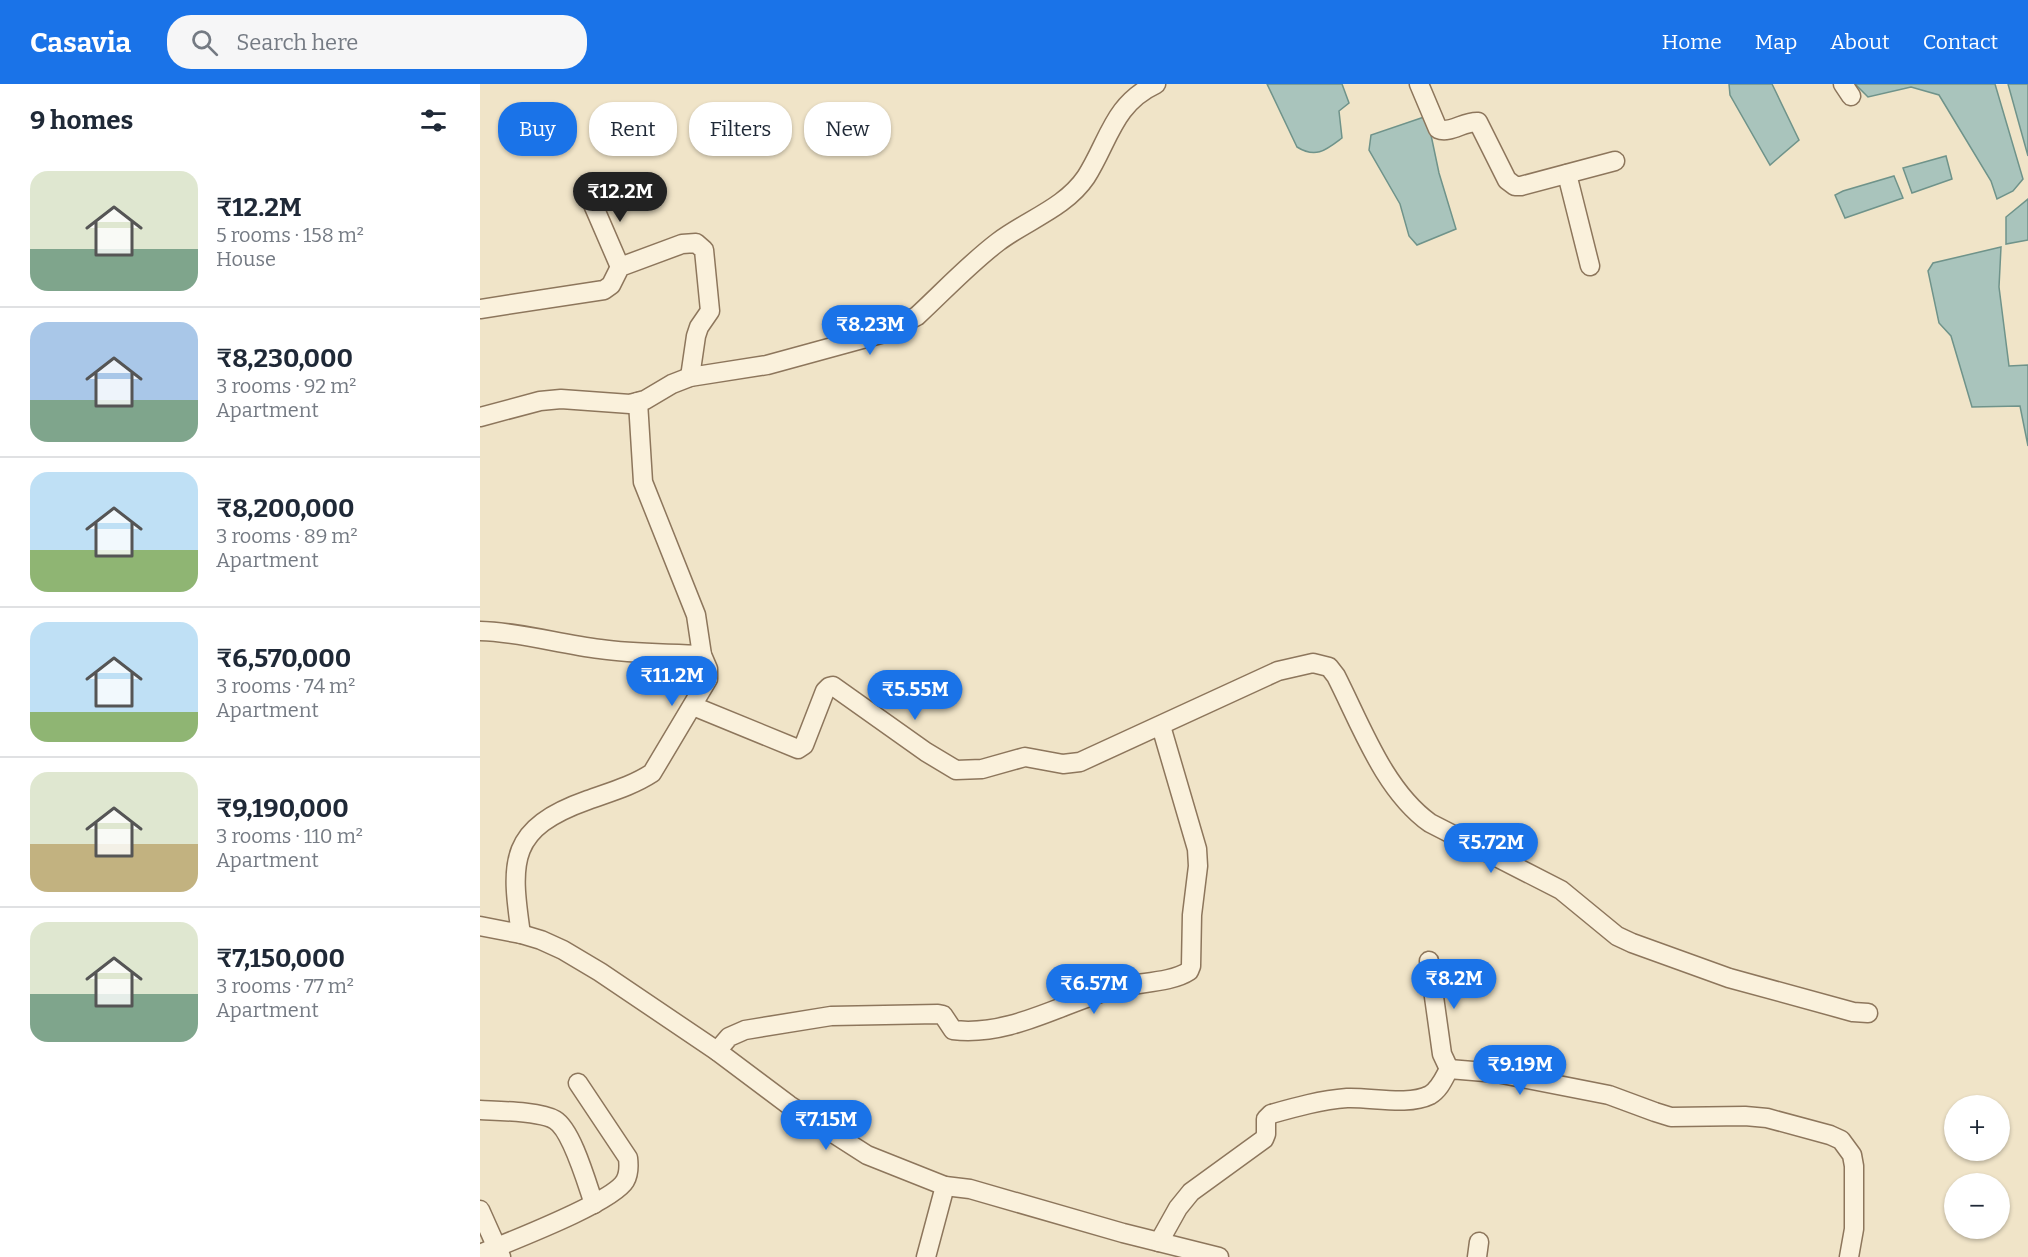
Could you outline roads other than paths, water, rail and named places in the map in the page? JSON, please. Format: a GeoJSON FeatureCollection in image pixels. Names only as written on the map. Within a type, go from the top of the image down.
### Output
{"type":"FeatureCollection","features":[{"type":"Feature","properties":{"kind":"street"},"geometry":{"type":"LineString","coordinates":[[480,417],[561,399],[630,404],[690,377],[767,365],[884,333],[917,316],[1000,241],[1070,195],[1085,177],[1122,110],[1137,94],[1156,84]]}},
{"type":"Feature","properties":{"kind":"street"},"geometry":{"type":"LineString","coordinates":[[1419,84],[1431,117],[1440,131],[1478,122],[1511,184],[1521,186],[1615,161]]}},
{"type":"Feature","properties":{"kind":"street"},"geometry":{"type":"LineString","coordinates":[[1567,174],[1590,266]]}},
{"type":"Feature","properties":{"kind":"street"},"geometry":{"type":"LineString","coordinates":[[588,193],[620,267]]}},
{"type":"Feature","properties":{"kind":"street"},"geometry":{"type":"LineString","coordinates":[[480,309],[604,290],[611,285],[620,267],[688,243],[696,243],[704,250],[710,311],[696,336],[690,377]]}},
{"type":"Feature","properties":{"kind":"street"},"geometry":{"type":"LineString","coordinates":[[521,934],[515,891],[517,857],[530,832],[547,819],[566,809],[639,782],[652,773],[708,679],[708,669],[702,655],[694,608],[643,482],[638,402]]}},
{"type":"Feature","properties":{"kind":"street"},"geometry":{"type":"LineString","coordinates":[[480,631],[519,634],[543,641],[603,650],[702,655]]}},
{"type":"Feature","properties":{"kind":"street"},"geometry":{"type":"LineString","coordinates":[[693,706],[798,749],[804,745],[825,691],[833,686],[946,765],[956,770],[968,771],[1025,757],[1063,764],[1080,762],[1278,670],[1303,664],[1323,664],[1336,675],[1373,750],[1397,790],[1414,811],[1430,823],[1561,890],[1617,936],[1632,943],[1729,978],[1853,1012],[1868,1013]]}},
{"type":"Feature","properties":{"kind":"street"},"geometry":{"type":"LineString","coordinates":[[717,1051],[735,1033],[831,1016],[938,1014],[943,1015],[951,1029],[956,1031],[1005,1026],[1116,988],[1178,976],[1189,971],[1198,866],[1197,849],[1161,726]]}},
{"type":"Feature","properties":{"kind":"street"},"geometry":{"type":"LineString","coordinates":[[480,926],[521,934],[563,950],[600,972],[717,1051],[789,1105],[867,1155],[945,1186],[970,1189],[1219,1257]]}},
{"type":"Feature","properties":{"kind":"street"},"geometry":{"type":"LineString","coordinates":[[1429,961],[1442,1054],[1449,1069]]}},
{"type":"Feature","properties":{"kind":"street"},"geometry":{"type":"LineString","coordinates":[[1159,1242],[1178,1208],[1191,1192],[1264,1139],[1266,1119],[1271,1114],[1309,1103],[1347,1098],[1397,1100],[1424,1097],[1440,1087],[1449,1069]]}},
{"type":"Feature","properties":{"kind":"street"},"geometry":{"type":"LineString","coordinates":[[1449,1069],[1497,1073],[1609,1095],[1654,1113],[1671,1117],[1767,1118],[1784,1121],[1836,1138],[1847,1147],[1854,1166],[1854,1229],[1849,1257]]}},
{"type":"Feature","properties":{"kind":"street"},"geometry":{"type":"LineString","coordinates":[[480,1210],[493,1253],[594,1204],[615,1191],[625,1181],[629,1170],[628,1158],[579,1083]]}},
{"type":"Feature","properties":{"kind":"street"},"geometry":{"type":"LineString","coordinates":[[480,1110],[539,1115],[554,1119],[569,1136],[594,1204]]}},
{"type":"Feature","properties":{"kind":"street"},"geometry":{"type":"LineString","coordinates":[[926,1257],[945,1186]]}},
{"type":"Feature","properties":{"kind":"water"},"geometry":{"type":"Polygon","coordinates":[[[1267,84],[1342,84],[1349,103],[1339,111],[1342,138],[1321,152],[1304,151],[1297,147],[1267,84]]]}},
{"type":"Feature","properties":{"kind":"water"},"geometry":{"type":"Polygon","coordinates":[[[1729,84],[1772,84],[1799,140],[1770,165],[1730,95],[1729,84]]]}},
{"type":"Feature","properties":{"kind":"water"},"geometry":{"type":"Polygon","coordinates":[[[1855,84],[1995,84],[2023,179],[2013,191],[1997,199],[1991,181],[1939,95],[1911,87],[1868,97],[1855,84]]]}},
{"type":"Feature","properties":{"kind":"water"},"geometry":{"type":"Polygon","coordinates":[[[2008,84],[2028,84],[2028,156],[2008,84]]]}},
{"type":"Feature","properties":{"kind":"water"},"geometry":{"type":"Polygon","coordinates":[[[1427,116],[1439,173],[1456,229],[1417,245],[1409,236],[1400,204],[1369,150],[1371,135],[1427,116]]]}},
{"type":"Feature","properties":{"kind":"water"},"geometry":{"type":"Polygon","coordinates":[[[1946,156],[1952,179],[1912,193],[1903,168],[1946,156]]]}},
{"type":"Feature","properties":{"kind":"water"},"geometry":{"type":"Polygon","coordinates":[[[1894,176],[1903,198],[1845,218],[1835,195],[1894,176]]]}},
{"type":"Feature","properties":{"kind":"water"},"geometry":{"type":"Polygon","coordinates":[[[2028,199],[2028,240],[2006,244],[2006,217],[2028,199]]]}},
{"type":"Feature","properties":{"kind":"water"},"geometry":{"type":"Polygon","coordinates":[[[2001,247],[1999,287],[2009,366],[2028,365],[2028,446],[2020,406],[1972,407],[1951,336],[1939,323],[1928,271],[1933,263],[2001,247]]]}}]}
